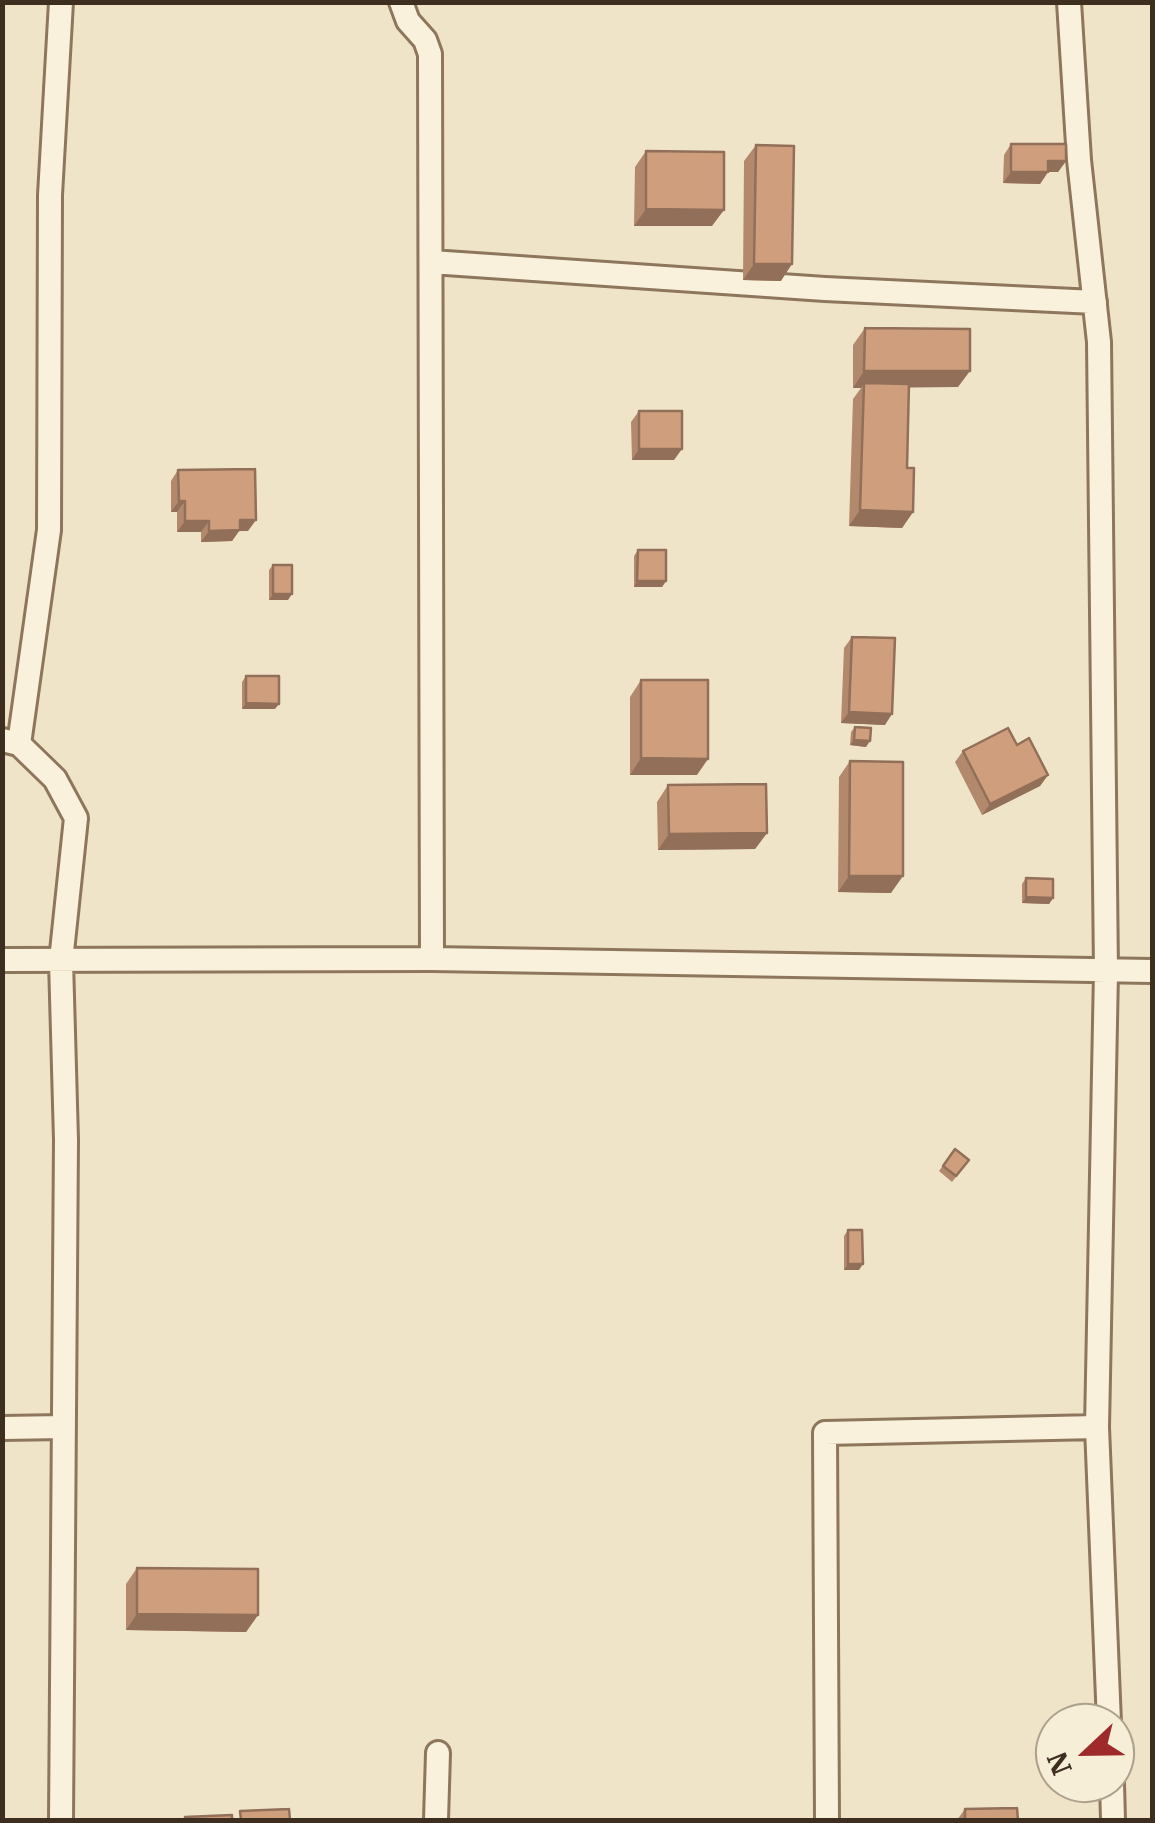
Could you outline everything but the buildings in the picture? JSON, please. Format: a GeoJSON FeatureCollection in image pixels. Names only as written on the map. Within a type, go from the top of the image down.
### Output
{"type":"FeatureCollection","features":[{"type":"Feature","properties":{"kind":"street"},"geometry":{"type":"LineString","coordinates":[[61,2],[50,195],[49,530],[10,742],[55,779],[76,818],[61,961],[66,1140],[61,1820]]}},
{"type":"Feature","properties":{"kind":"street"},"geometry":{"type":"LineString","coordinates":[[401,2],[408,21],[425,40],[430,54],[432,960]]}},
{"type":"Feature","properties":{"kind":"street"},"geometry":{"type":"LineString","coordinates":[[1069,2],[1079,160],[1099,342],[1106,972],[1097,1426],[1108,1703]]}},
{"type":"Feature","properties":{"kind":"street"},"geometry":{"type":"LineString","coordinates":[[431,262],[825,289],[1095,302]]}},
{"type":"Feature","properties":{"kind":"street"},"geometry":{"type":"LineString","coordinates":[[2,960],[432,960],[1152,971]]}},
{"type":"Feature","properties":{"kind":"street"},"geometry":{"type":"LineString","coordinates":[[2,1428],[64,1426]]}},
{"type":"Feature","properties":{"kind":"street"},"geometry":{"type":"LineString","coordinates":[[827,1820],[825,1434],[1097,1426]]}},
{"type":"Feature","properties":{"kind":"street"},"geometry":{"type":"LineString","coordinates":[[436,1820],[438,1753]]}}]}
